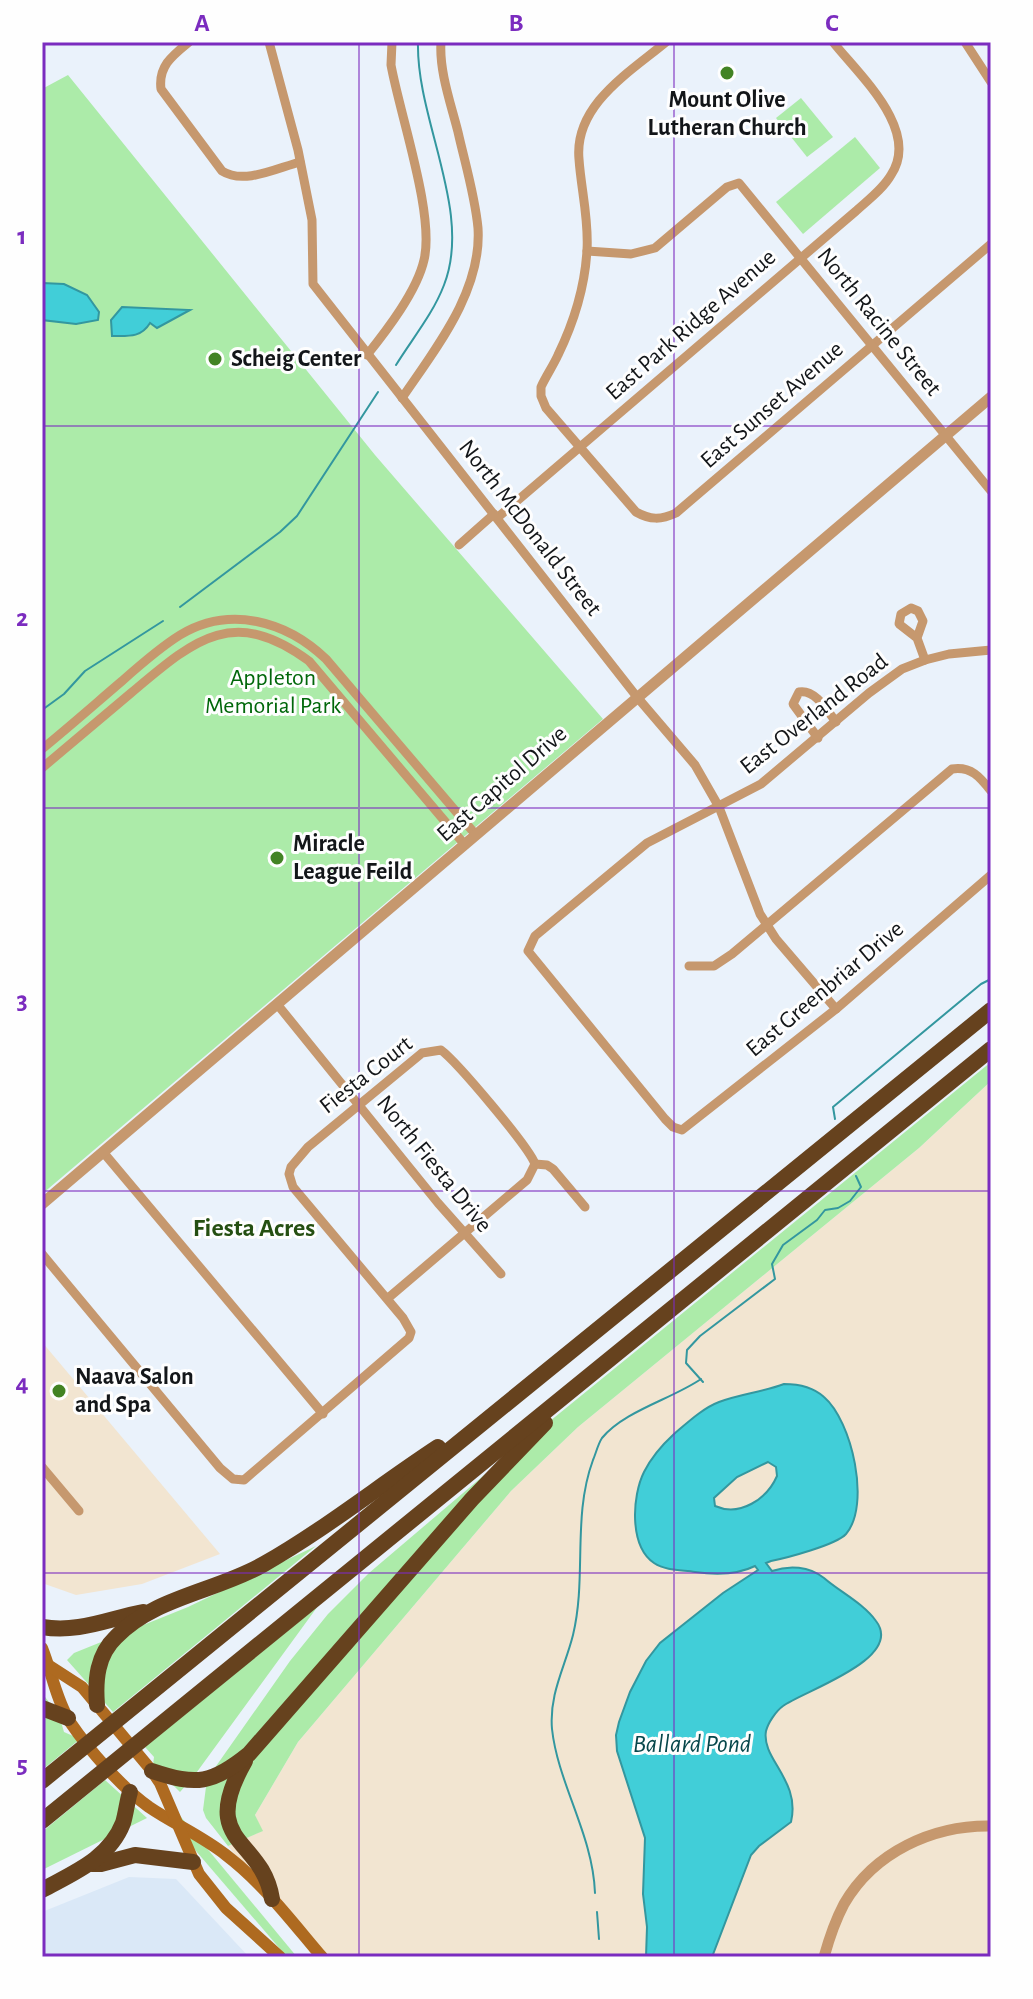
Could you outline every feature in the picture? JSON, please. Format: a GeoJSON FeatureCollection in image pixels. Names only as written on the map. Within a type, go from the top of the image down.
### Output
{"type":"FeatureCollection","features":[{"type":"Feature","properties":{"kind":"highway"},"geometry":{"type":"LineString","coordinates":[[42,1781],[991,1010]]}},
{"type":"Feature","properties":{"kind":"highway"},"geometry":{"type":"LineString","coordinates":[[42,1821],[991,1049]]}},
{"type":"Feature","properties":{"kind":"highway"},"geometry":{"type":"LineString","coordinates":[[149,1768],[179,1780],[205,1781],[223,1774],[249,1754],[472,1499],[540,1427],[596,1379],[612,1357]]}},
{"type":"Feature","properties":{"kind":"highway"},"geometry":{"type":"LineString","coordinates":[[97,1705],[98,1671],[105,1648],[125,1628],[156,1610],[262,1565],[480,1416],[516,1395]]}},
{"type":"Feature","properties":{"kind":"highway"},"geometry":{"type":"LineString","coordinates":[[42,1627],[85,1628],[156,1610]]}},
{"type":"Feature","properties":{"kind":"highway"},"geometry":{"type":"LineString","coordinates":[[42,1708],[70,1722]]}},
{"type":"Feature","properties":{"kind":"highway"},"geometry":{"type":"LineString","coordinates":[[249,1754],[231,1788],[229,1819],[237,1841],[269,1881],[272,1899]]}},
{"type":"Feature","properties":{"kind":"highway"},"geometry":{"type":"LineString","coordinates":[[42,1890],[92,1864],[120,1830],[126,1788]]}},
{"type":"Feature","properties":{"kind":"highway"},"geometry":{"type":"LineString","coordinates":[[92,1864],[135,1855],[193,1862]]}},
{"type":"Feature","properties":{"kind":"main road"},"geometry":{"type":"LineString","coordinates":[[42,1648],[70,1722],[126,1788],[226,1855],[272,1899],[322,1957]]}},
{"type":"Feature","properties":{"kind":"main road"},"geometry":{"type":"LineString","coordinates":[[46,1664],[78,1683],[149,1768],[160,1783],[193,1862],[214,1896],[280,1957]]}},
{"type":"Feature","properties":{"kind":"street"},"geometry":{"type":"LineString","coordinates":[[189,42],[164,66],[161,89],[222,171],[230,176],[245,177],[300,162]]}},
{"type":"Feature","properties":{"kind":"street","name":"North McDonald Street"},"geometry":{"type":"LineString","coordinates":[[269,42],[312,220],[313,284],[637,697],[695,765],[719,807],[752,895],[767,925],[836,1009]]}},
{"type":"Feature","properties":{"kind":"street"},"geometry":{"type":"LineString","coordinates":[[367,355],[411,290],[424,260],[426,246],[423,208],[391,65],[392,42]]}},
{"type":"Feature","properties":{"kind":"street"},"geometry":{"type":"LineString","coordinates":[[402,398],[456,315],[470,284],[476,254],[478,227],[445,75],[441,42]]}},
{"type":"Feature","properties":{"kind":"street","name":"East Sunset Avenue"},"geometry":{"type":"LineString","coordinates":[[666,42],[615,84],[585,120],[578,156],[586,215],[584,280],[571,324],[541,387],[546,408],[636,512],[650,519],[669,516],[703,492],[991,244]]}},
{"type":"Feature","properties":{"kind":"street","name":"East Park Ridge Avenue"},"geometry":{"type":"LineString","coordinates":[[459,545],[579,447],[884,185],[892,174],[899,154],[899,139],[893,119],[833,42]]}},
{"type":"Feature","properties":{"kind":"street"},"geometry":{"type":"LineString","coordinates":[[965,42],[991,82]]}},
{"type":"Feature","properties":{"kind":"street","name":"North Racine Street"},"geometry":{"type":"LineString","coordinates":[[587,251],[631,254],[655,248],[733,184],[739,183],[991,491]]}},
{"type":"Feature","properties":{"kind":"street","name":"East Capitol Drive"},"geometry":{"type":"LineString","coordinates":[[42,1204],[991,397]]}},
{"type":"Feature","properties":{"kind":"street"},"geometry":{"type":"LineString","coordinates":[[42,749],[182,633],[213,622],[250,619],[283,628],[309,643],[326,659],[476,835]]}},
{"type":"Feature","properties":{"kind":"street"},"geometry":{"type":"LineString","coordinates":[[42,768],[190,646],[224,634],[257,635],[278,642],[309,661],[465,845]]}},
{"type":"Feature","properties":{"kind":"street"},"geometry":{"type":"LineString","coordinates":[[917,638],[925,660]]}},
{"type":"Feature","properties":{"kind":"street","name":"East Overland Road"},"geometry":{"type":"LineString","coordinates":[[682,1130],[665,1119],[530,955],[528,946],[535,936],[630,855],[769,778],[894,674],[925,660],[949,654],[991,650]]}},
{"type":"Feature","properties":{"kind":"street"},"geometry":{"type":"LineString","coordinates":[[818,738],[793,704],[796,695],[803,691],[813,695],[836,722]]}},
{"type":"Feature","properties":{"kind":"street"},"geometry":{"type":"LineString","coordinates":[[689,966],[714,966],[952,769],[975,772],[991,791]]}},
{"type":"Feature","properties":{"kind":"street","name":"East Greenbriar Drive"},"geometry":{"type":"LineString","coordinates":[[682,1130],[836,1009],[991,875]]}},
{"type":"Feature","properties":{"kind":"street","name":"North Fiesta Drive"},"geometry":{"type":"LineString","coordinates":[[277,1004],[501,1274]]}},
{"type":"Feature","properties":{"kind":"street","name":"Fiesta Court"},"geometry":{"type":"LineString","coordinates":[[387,1299],[293,1187],[289,1174],[299,1156],[422,1053],[441,1050],[514,1133],[535,1164]]}},
{"type":"Feature","properties":{"kind":"street"},"geometry":{"type":"LineString","coordinates":[[103,1152],[323,1414]]}},
{"type":"Feature","properties":{"kind":"street"},"geometry":{"type":"LineString","coordinates":[[42,1254],[220,1468],[238,1480],[244,1480],[409,1338],[409,1327],[387,1299],[527,1180],[535,1164],[553,1169],[585,1207]]}},
{"type":"Feature","properties":{"kind":"street"},"geometry":{"type":"LineString","coordinates":[[42,1467],[79,1511]]}},
{"type":"Feature","properties":{"kind":"street"},"geometry":{"type":"LineString","coordinates":[[824,1957],[846,1900],[877,1865],[906,1845],[935,1833],[970,1826],[991,1826]]}},
{"type":"Feature","properties":{"kind":"shaded area"},"geometry":{"type":"Polygon","coordinates":[[[991,1081],[991,1957],[313,1957],[228,1846],[262,1831],[255,1815],[298,1742],[511,1491],[578,1427],[919,1148],[991,1081]]]}},
{"type":"Feature","properties":{"kind":"shaded area"},"geometry":{"type":"Polygon","coordinates":[[[42,1342],[220,1554],[142,1584],[76,1595],[42,1583],[42,1342]]]}},
{"type":"Feature","properties":{"kind":"shaded area"},"geometry":{"type":"Polygon","coordinates":[[[129,1877],[176,1879],[249,1957],[42,1957],[42,1912],[129,1877]]]}},
{"type":"Feature","properties":{"kind":"green space","name":"Appleton Memorial Park"},"geometry":{"type":"Polygon","coordinates":[[[68,75],[375,455],[603,719],[42,1194],[42,89],[68,75]]]}},
{"type":"Feature","properties":{"kind":"green space"},"geometry":{"type":"Polygon","coordinates":[[[801,98],[833,137],[807,157],[776,118],[801,98]]]}},
{"type":"Feature","properties":{"kind":"green space"},"geometry":{"type":"Polygon","coordinates":[[[855,137],[880,168],[803,234],[776,202],[855,137]]]}},
{"type":"Feature","properties":{"kind":"green space"},"geometry":{"type":"Polygon","coordinates":[[[991,1062],[991,1081],[919,1148],[578,1427],[511,1491],[298,1742],[255,1815],[263,1831],[228,1846],[203,1810],[207,1779],[290,1661],[328,1614],[369,1573],[496,1465],[991,1062]]]}},
{"type":"Feature","properties":{"kind":"green space"},"geometry":{"type":"Polygon","coordinates":[[[316,1546],[113,1712],[67,1660],[74,1653],[188,1607],[316,1546]]]}},
{"type":"Feature","properties":{"kind":"green space"},"geometry":{"type":"Polygon","coordinates":[[[318,1606],[180,1792],[153,1765],[154,1757],[145,1747],[318,1606]]]}},
{"type":"Feature","properties":{"kind":"green space"},"geometry":{"type":"Polygon","coordinates":[[[42,1693],[59,1715],[64,1732],[80,1739],[42,1770],[42,1693]]]}},
{"type":"Feature","properties":{"kind":"green space"},"geometry":{"type":"Polygon","coordinates":[[[105,1780],[147,1818],[42,1870],[42,1832],[105,1780]]]}},
{"type":"Feature","properties":{"kind":"green space"},"geometry":{"type":"Polygon","coordinates":[[[176,1811],[297,1957],[287,1957],[184,1837],[176,1811]]]}},
{"type":"Feature","properties":{"kind":"water"},"geometry":{"type":"Polygon","coordinates":[[[42,283],[64,284],[87,295],[99,312],[98,320],[76,324],[42,320],[42,283]]]}},
{"type":"Feature","properties":{"kind":"water"},"geometry":{"type":"Polygon","coordinates":[[[122,307],[190,310],[157,328],[150,323],[138,334],[112,336],[111,320],[122,307]]]}},
{"type":"Feature","properties":{"kind":"water","name":"Ballard Pond"},"geometry":{"type":"Polygon","coordinates":[[[789,1384],[810,1388],[824,1397],[834,1409],[850,1443],[855,1464],[857,1504],[853,1521],[841,1538],[766,1563],[772,1571],[799,1568],[818,1574],[865,1609],[876,1621],[881,1635],[877,1648],[865,1661],[783,1706],[769,1724],[766,1741],[791,1794],[791,1822],[751,1855],[712,1957],[646,1957],[647,1927],[643,1894],[645,1838],[617,1751],[619,1722],[646,1661],[660,1643],[723,1593],[758,1570],[755,1566],[734,1573],[711,1574],[669,1569],[654,1563],[640,1545],[637,1533],[637,1494],[653,1457],[695,1416],[719,1402],[789,1384]],[[768,1462],[737,1477],[714,1498],[715,1506],[734,1509],[752,1504],[767,1492],[777,1476],[776,1467],[768,1462]]]}},
{"type":"Feature","properties":{"kind":"waterway"},"geometry":{"type":"LineString","coordinates":[[396,365],[439,296],[451,257],[452,227],[448,196],[425,102],[418,42]]}},
{"type":"Feature","properties":{"kind":"waterway"},"geometry":{"type":"LineString","coordinates":[[180,607],[297,516],[378,392]]}},
{"type":"Feature","properties":{"kind":"waterway"},"geometry":{"type":"LineString","coordinates":[[42,710],[64,694],[85,671],[163,621]]}},
{"type":"Feature","properties":{"kind":"waterway"},"geometry":{"type":"LineString","coordinates":[[835,1119],[833,1107],[981,984],[991,979]]}},
{"type":"Feature","properties":{"kind":"waterway"},"geometry":{"type":"LineString","coordinates":[[703,1382],[686,1363],[687,1350],[700,1336],[775,1279],[772,1264],[783,1245],[817,1220],[825,1210],[838,1208],[850,1201],[861,1187],[856,1176]]}},
{"type":"Feature","properties":{"kind":"waterway"},"geometry":{"type":"LineString","coordinates":[[595,1893],[588,1851],[561,1770],[552,1729],[555,1692],[577,1613],[581,1525],[587,1482],[599,1443],[611,1429],[701,1379]]}},
{"type":"Feature","properties":{"kind":"waterway"},"geometry":{"type":"LineString","coordinates":[[597,1912],[599,1939]]}},
{"type":"Feature","properties":{"kind":"place","name":"Mount Olive Lutheran Church"},"geometry":{"type":"Point","coordinates":[727,73]}},
{"type":"Feature","properties":{"kind":"place","name":"Scheig Center"},"geometry":{"type":"Point","coordinates":[215,359]}},
{"type":"Feature","properties":{"kind":"place","name":"Miracle League Feild"},"geometry":{"type":"Point","coordinates":[277,858]}},
{"type":"Feature","properties":{"kind":"place","name":"Naava Salon and Spa"},"geometry":{"type":"Point","coordinates":[59,1391]}},
{"type":"Feature","properties":{"kind":"district","name":"Fiesta Acres"},"geometry":{"type":"Point","coordinates":[254,1228]}}]}
